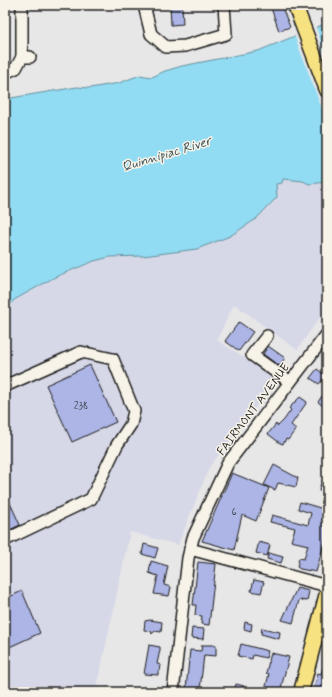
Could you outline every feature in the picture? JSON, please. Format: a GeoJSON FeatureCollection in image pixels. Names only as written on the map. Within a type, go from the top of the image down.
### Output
{"type":"FeatureCollection","features":[{"type":"Feature","properties":{"kind":"main road"},"geometry":{"type":"LineString","coordinates":[[295,5],[327,90]]}},
{"type":"Feature","properties":{"kind":"main road"},"geometry":{"type":"LineString","coordinates":[[301,692],[327,593]]}},
{"type":"Feature","properties":{"kind":"street"},"geometry":{"type":"LineString","coordinates":[[5,73],[16,68],[26,57],[22,5]]}},
{"type":"Feature","properties":{"kind":"street"},"geometry":{"type":"LineString","coordinates":[[144,5],[151,34],[166,47],[185,46],[226,34],[224,5]]}},
{"type":"Feature","properties":{"kind":"street","name":"FAIRMONT AVENUE"},"geometry":{"type":"LineString","coordinates":[[173,692],[190,549],[228,463],[327,334]]}},
{"type":"Feature","properties":{"kind":"street"},"geometry":{"type":"LineString","coordinates":[[267,336],[252,355],[290,382]]}},
{"type":"Feature","properties":{"kind":"street"},"geometry":{"type":"LineString","coordinates":[[5,386],[81,352],[97,355],[113,359],[134,411],[131,424],[117,445],[92,499],[5,540]]}},
{"type":"Feature","properties":{"kind":"street"},"geometry":{"type":"LineString","coordinates":[[190,549],[327,586]]}},
{"type":"Feature","properties":{"kind":"path"},"geometry":{"type":"LineString","coordinates":[[322,21],[327,19]]}},
{"type":"Feature","properties":{"kind":"shaded area"},"geometry":{"type":"Polygon","coordinates":[[[283,179],[303,181],[309,184],[327,182],[327,307],[297,350],[234,304],[217,340],[278,379],[210,466],[178,545],[130,532],[96,692],[5,692],[5,311],[14,300],[55,277],[94,261],[110,257],[171,253],[283,179]]]}},
{"type":"Feature","properties":{"kind":"water","name":"Quinnipiac River"},"geometry":{"type":"Polygon","coordinates":[[[327,23],[327,182],[309,184],[303,181],[283,179],[282,183],[276,184],[277,197],[256,219],[230,236],[197,249],[143,256],[110,257],[94,261],[55,277],[14,300],[5,311],[5,99],[77,87],[90,88],[119,83],[140,75],[152,77],[182,66],[258,51],[327,23]]]}},
{"type":"Feature","properties":{"kind":"pier"},"geometry":{"type":"Polygon","coordinates":[[[315,25],[327,59],[327,122],[294,34],[315,25]]]}},
{"type":"Feature","properties":{"kind":"building"},"geometry":{"type":"Polygon","coordinates":[[[170,5],[182,5],[183,24],[171,25],[170,5]]]}},
{"type":"Feature","properties":{"kind":"building"},"geometry":{"type":"Polygon","coordinates":[[[270,5],[281,5],[290,27],[279,31],[270,5]]]}},
{"type":"Feature","properties":{"kind":"building"},"geometry":{"type":"Polygon","coordinates":[[[239,322],[253,332],[239,351],[225,341],[239,322]]]}},
{"type":"Feature","properties":{"kind":"building"},"geometry":{"type":"Polygon","coordinates":[[[268,346],[285,358],[279,366],[263,354],[268,346]]]}},
{"type":"Feature","properties":{"kind":"building"},"geometry":{"type":"Polygon","coordinates":[[[90,365],[116,422],[72,442],[46,385],[90,365]]]}},
{"type":"Feature","properties":{"kind":"building"},"geometry":{"type":"Polygon","coordinates":[[[317,369],[326,376],[319,384],[310,378],[317,369]]]}},
{"type":"Feature","properties":{"kind":"building"},"geometry":{"type":"Polygon","coordinates":[[[322,396],[327,400],[323,406],[318,402],[322,396]]]}},
{"type":"Feature","properties":{"kind":"building"},"geometry":{"type":"Polygon","coordinates":[[[300,397],[307,402],[291,425],[296,429],[288,440],[286,439],[283,444],[280,443],[268,434],[276,424],[278,426],[284,420],[291,410],[289,408],[300,397]]]}},
{"type":"Feature","properties":{"kind":"building"},"geometry":{"type":"Polygon","coordinates":[[[274,465],[298,478],[296,487],[278,483],[275,490],[264,485],[274,465]]]}},
{"type":"Feature","properties":{"kind":"building"},"geometry":{"type":"Polygon","coordinates":[[[232,473],[269,488],[256,521],[242,515],[234,550],[202,541],[232,473]]]}},
{"type":"Feature","properties":{"kind":"building"},"geometry":{"type":"Polygon","coordinates":[[[321,482],[327,484],[327,493],[319,491],[321,482]]]}},
{"type":"Feature","properties":{"kind":"building"},"geometry":{"type":"Polygon","coordinates":[[[5,492],[20,525],[5,532],[5,492]]]}},
{"type":"Feature","properties":{"kind":"building"},"geometry":{"type":"Polygon","coordinates":[[[300,502],[327,510],[327,533],[316,572],[297,567],[299,558],[304,559],[308,545],[291,541],[295,528],[270,522],[272,515],[308,525],[311,513],[298,509],[300,502]]]}},
{"type":"Feature","properties":{"kind":"building"},"geometry":{"type":"Polygon","coordinates":[[[259,542],[270,545],[267,556],[256,553],[259,542]]]}},
{"type":"Feature","properties":{"kind":"building"},"geometry":{"type":"Polygon","coordinates":[[[144,544],[158,548],[155,558],[142,554],[144,544]]]}},
{"type":"Feature","properties":{"kind":"building"},"geometry":{"type":"Polygon","coordinates":[[[269,553],[283,557],[281,563],[267,559],[269,553]]]}},
{"type":"Feature","properties":{"kind":"building"},"geometry":{"type":"Polygon","coordinates":[[[151,561],[168,566],[164,585],[171,587],[169,596],[154,594],[158,576],[149,573],[151,561]]]}},
{"type":"Feature","properties":{"kind":"building"},"geometry":{"type":"Polygon","coordinates":[[[198,562],[216,564],[209,625],[201,624],[202,616],[195,615],[196,605],[193,605],[198,562]]]}},
{"type":"Feature","properties":{"kind":"building"},"geometry":{"type":"Polygon","coordinates":[[[254,580],[264,582],[261,593],[251,591],[254,580]]]}},
{"type":"Feature","properties":{"kind":"building"},"geometry":{"type":"Polygon","coordinates":[[[297,588],[309,591],[307,601],[299,600],[293,623],[282,620],[297,588]]]}},
{"type":"Feature","properties":{"kind":"building"},"geometry":{"type":"Polygon","coordinates":[[[22,591],[40,633],[5,649],[5,599],[22,591]]]}},
{"type":"Feature","properties":{"kind":"building"},"geometry":{"type":"Polygon","coordinates":[[[150,620],[162,622],[161,632],[155,631],[152,634],[151,631],[144,630],[145,621],[150,620]]]}},
{"type":"Feature","properties":{"kind":"building"},"geometry":{"type":"Polygon","coordinates":[[[245,622],[252,624],[251,631],[244,629],[245,622]]]}},
{"type":"Feature","properties":{"kind":"building"},"geometry":{"type":"Polygon","coordinates":[[[192,628],[204,629],[203,639],[191,638],[192,628]]]}},
{"type":"Feature","properties":{"kind":"building"},"geometry":{"type":"Polygon","coordinates":[[[262,628],[280,632],[279,639],[261,634],[262,628]]]}},
{"type":"Feature","properties":{"kind":"building"},"geometry":{"type":"Polygon","coordinates":[[[241,644],[268,651],[266,658],[253,655],[252,659],[238,656],[241,644]]]}},
{"type":"Feature","properties":{"kind":"building"},"geometry":{"type":"Polygon","coordinates":[[[149,645],[160,647],[157,664],[161,665],[158,675],[144,674],[149,645]]]}},
{"type":"Feature","properties":{"kind":"building"},"geometry":{"type":"Polygon","coordinates":[[[202,645],[216,645],[216,656],[204,655],[200,690],[186,689],[190,650],[201,651],[202,645]]]}},
{"type":"Feature","properties":{"kind":"building"},"geometry":{"type":"Polygon","coordinates":[[[271,653],[289,657],[280,692],[265,690],[269,674],[266,673],[271,653]]]}},
{"type":"Feature","properties":{"kind":"building"},"geometry":{"type":"Polygon","coordinates":[[[325,661],[327,661],[327,692],[313,692],[318,673],[321,674],[325,661]]]}},
{"type":"Feature","properties":{"kind":"building"},"geometry":{"type":"Polygon","coordinates":[[[236,684],[244,686],[242,692],[234,691],[236,684]]]}}]}
